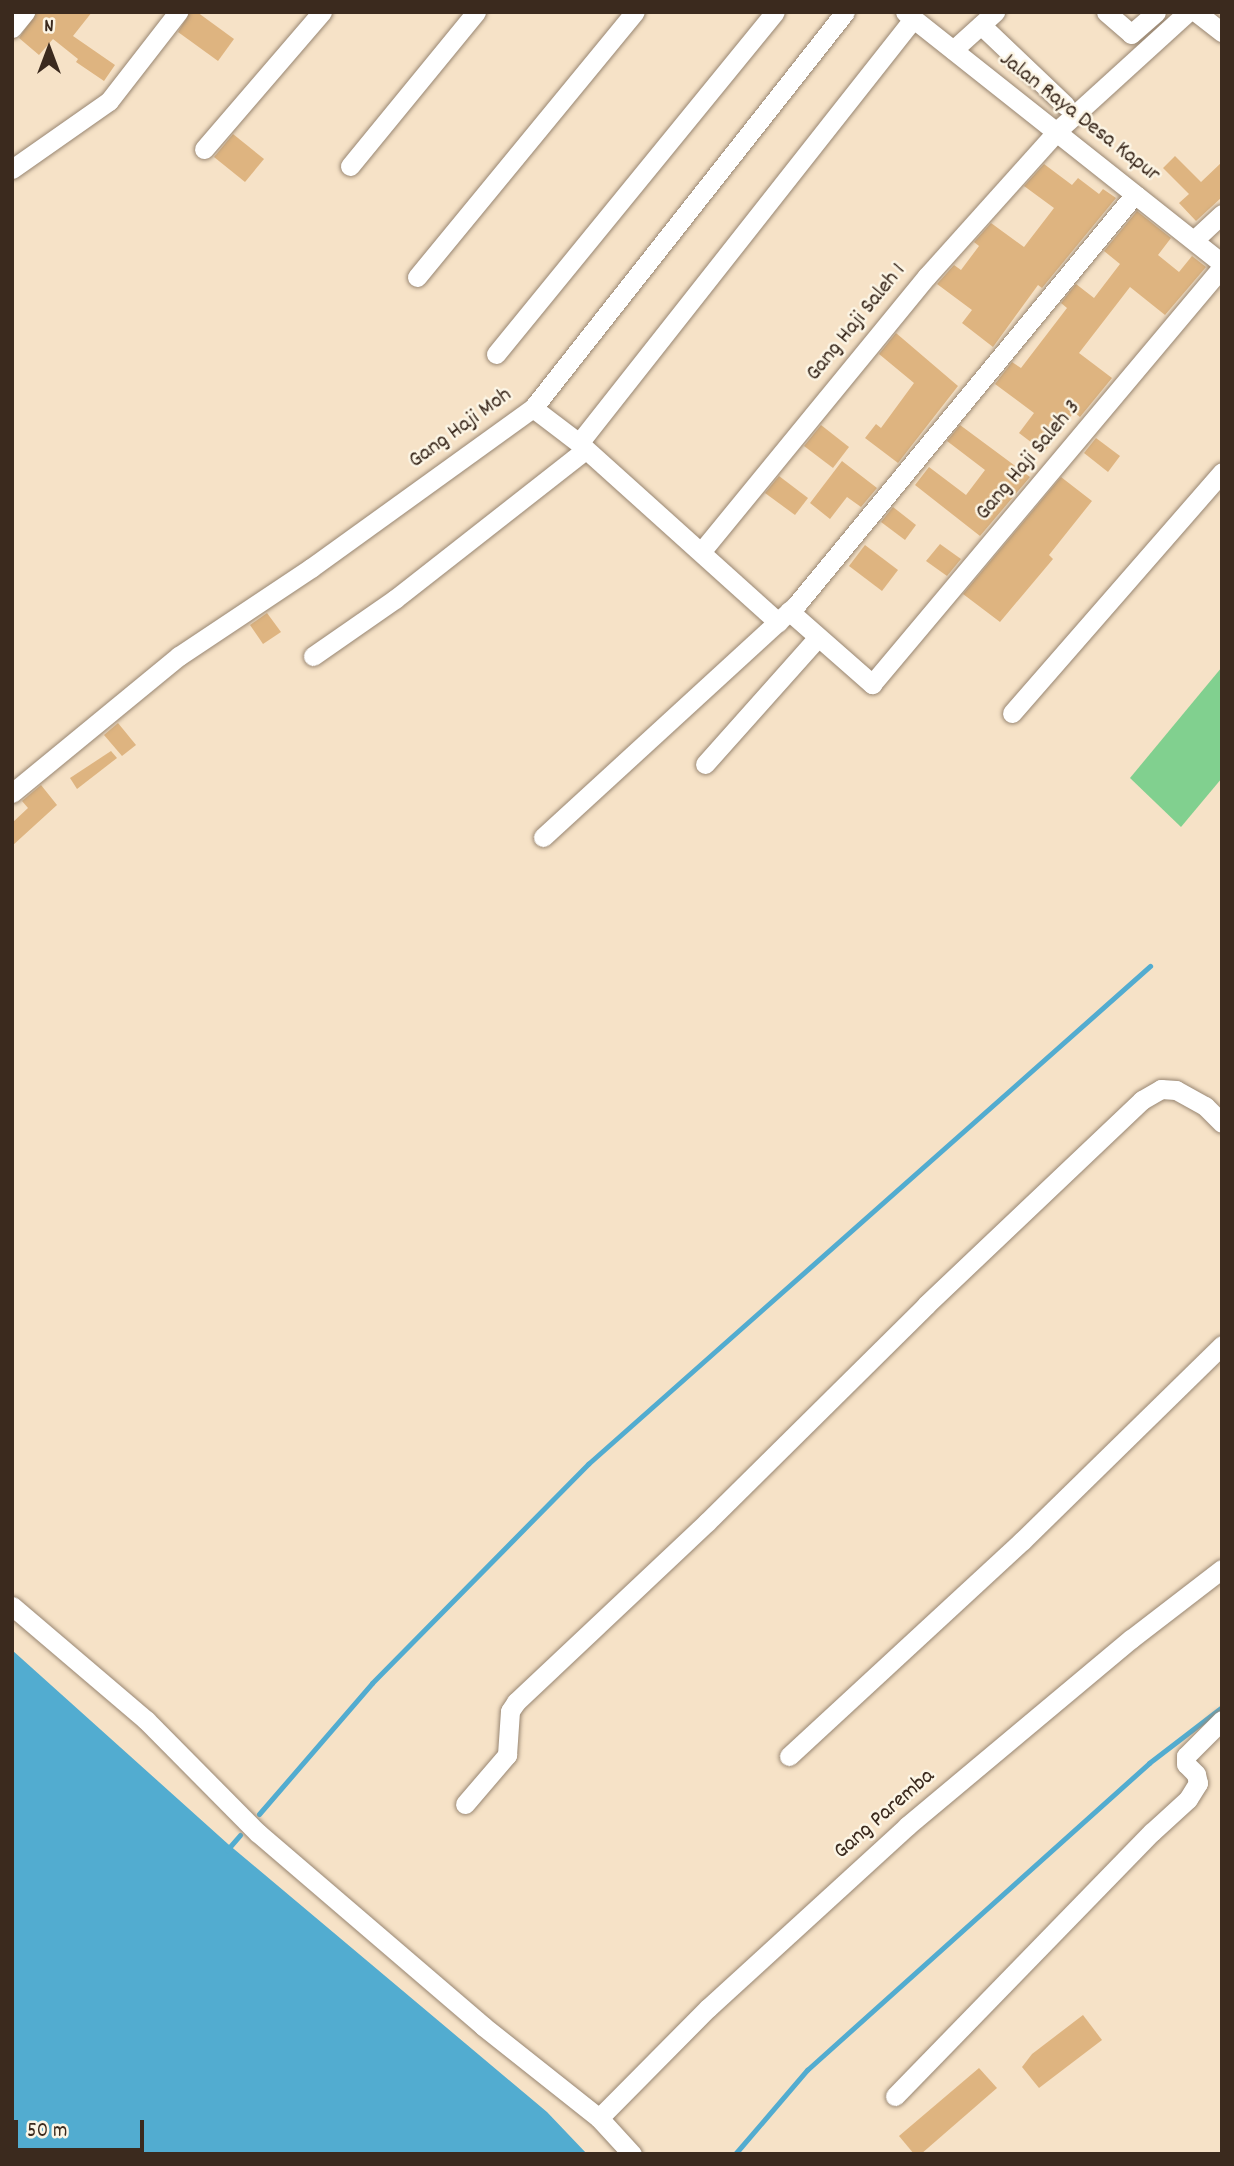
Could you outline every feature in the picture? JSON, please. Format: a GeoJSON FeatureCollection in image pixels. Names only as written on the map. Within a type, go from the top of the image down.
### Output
{"type":"FeatureCollection","features":[{"type":"Feature","properties":{"kind":"street"},"geometry":{"type":"LineString","coordinates":[[12,28],[25,12]]}},
{"type":"Feature","properties":{"kind":"street"},"geometry":{"type":"LineString","coordinates":[[12,169],[109,102],[178,12]]}},
{"type":"Feature","properties":{"kind":"street"},"geometry":{"type":"LineString","coordinates":[[204,149],[323,12]]}},
{"type":"Feature","properties":{"kind":"street"},"geometry":{"type":"LineString","coordinates":[[350,166],[477,12]]}},
{"type":"Feature","properties":{"kind":"street"},"geometry":{"type":"LineString","coordinates":[[416,277],[635,12]]}},
{"type":"Feature","properties":{"kind":"street"},"geometry":{"type":"LineString","coordinates":[[496,354],[775,12]]}},
{"type":"Feature","properties":{"kind":"street","name":"Gang Haji Moh"},"geometry":{"type":"LineString","coordinates":[[12,793],[179,656],[311,568],[533,408],[845,12]]}},
{"type":"Feature","properties":{"kind":"street"},"geometry":{"type":"LineString","coordinates":[[1106,12],[1131,34],[1156,12]]}},
{"type":"Feature","properties":{"kind":"street","name":"Gang Haji Saleh 1"},"geometry":{"type":"LineString","coordinates":[[701,552],[927,276],[1057,131],[1188,12]]}},
{"type":"Feature","properties":{"kind":"street"},"geometry":{"type":"LineString","coordinates":[[1196,12],[1222,32]]}},
{"type":"Feature","properties":{"kind":"street"},"geometry":{"type":"LineString","coordinates":[[313,656],[395,599],[582,447],[909,15]]}},
{"type":"Feature","properties":{"kind":"street","name":"Jalan Raya Desa Kapur"},"geometry":{"type":"LineString","coordinates":[[909,15],[1222,265]]}},
{"type":"Feature","properties":{"kind":"street"},"geometry":{"type":"LineString","coordinates":[[953,50],[988,19],[1065,105]]}},
{"type":"Feature","properties":{"kind":"street"},"geometry":{"type":"LineString","coordinates":[[543,837],[783,617],[1135,194]]}},
{"type":"Feature","properties":{"kind":"street"},"geometry":{"type":"LineString","coordinates":[[1194,240],[1222,214]]}},
{"type":"Feature","properties":{"kind":"street","name":"Gang Haji Saleh 3"},"geometry":{"type":"LineString","coordinates":[[818,637],[872,684],[1222,265]]}},
{"type":"Feature","properties":{"kind":"street"},"geometry":{"type":"LineString","coordinates":[[533,408],[582,447],[701,552],[783,617],[818,637],[705,764]]}},
{"type":"Feature","properties":{"kind":"street"},"geometry":{"type":"LineString","coordinates":[[1012,713],[1222,471]]}},
{"type":"Feature","properties":{"kind":"street"},"geometry":{"type":"LineString","coordinates":[[465,1804],[507,1755],[510,1711],[516,1702],[697,1531],[926,1305],[1142,1100],[1161,1089],[1176,1090],[1205,1106],[1222,1124]]}},
{"type":"Feature","properties":{"kind":"street"},"geometry":{"type":"LineString","coordinates":[[789,1756],[1022,1541],[1222,1345]]}},
{"type":"Feature","properties":{"kind":"street","name":"Gang Paremba"},"geometry":{"type":"LineString","coordinates":[[599,2118],[708,2008],[907,1826],[1121,1647],[1222,1569]]}},
{"type":"Feature","properties":{"kind":"street"},"geometry":{"type":"LineString","coordinates":[[12,1606],[146,1720],[258,1833],[483,2026],[599,2118],[632,2154]]}},
{"type":"Feature","properties":{"kind":"street"},"geometry":{"type":"LineString","coordinates":[[895,2096],[1152,1832],[1188,1799],[1198,1783],[1196,1774],[1185,1762],[1186,1756],[1222,1720]]}},
{"type":"Feature","properties":{"kind":"green space"},"geometry":{"type":"Polygon","coordinates":[[[1222,667],[1222,778],[1181,827],[1130,778],[1222,667]]]}},
{"type":"Feature","properties":{"kind":"water"},"geometry":{"type":"Polygon","coordinates":[[[12,1650],[228,1844],[547,2112],[587,2154],[12,2154],[12,1650]]]}},
{"type":"Feature","properties":{"kind":"building"},"geometry":{"type":"Polygon","coordinates":[[[37,12],[92,12],[73,36],[115,65],[104,81],[76,62],[78,59],[53,39],[39,55],[19,38],[37,12]]]}},
{"type":"Feature","properties":{"kind":"building"},"geometry":{"type":"Polygon","coordinates":[[[190,12],[197,12],[234,39],[218,61],[178,32],[190,12]]]}},
{"type":"Feature","properties":{"kind":"building"},"geometry":{"type":"Polygon","coordinates":[[[233,134],[264,159],[245,182],[214,157],[233,134]]]}},
{"type":"Feature","properties":{"kind":"building"},"geometry":{"type":"Polygon","coordinates":[[[1175,156],[1201,182],[1222,162],[1222,197],[1196,221],[1179,203],[1189,194],[1163,168],[1175,156]]]}},
{"type":"Feature","properties":{"kind":"building"},"geometry":{"type":"Polygon","coordinates":[[[1044,164],[1072,185],[1078,178],[1099,194],[1103,189],[1116,198],[1042,288],[1038,285],[993,347],[962,323],[972,310],[937,284],[954,265],[961,270],[979,246],[974,242],[991,223],[1024,247],[1054,208],[1024,186],[1044,164]]]}},
{"type":"Feature","properties":{"kind":"building"},"geometry":{"type":"Polygon","coordinates":[[[1137,211],[1171,238],[1158,255],[1179,272],[1192,256],[1206,267],[1165,315],[1130,287],[1079,353],[1112,378],[1080,417],[1074,412],[1044,452],[1019,433],[1034,413],[995,384],[1012,362],[1021,368],[1067,308],[1061,303],[1076,284],[1094,298],[1120,264],[1104,251],[1137,211]]]}},
{"type":"Feature","properties":{"kind":"building"},"geometry":{"type":"Polygon","coordinates":[[[896,333],[958,386],[898,463],[865,438],[876,424],[881,428],[914,383],[879,354],[896,333]]]}},
{"type":"Feature","properties":{"kind":"building"},"geometry":{"type":"Polygon","coordinates":[[[821,425],[849,447],[833,468],[804,446],[821,425]]]}},
{"type":"Feature","properties":{"kind":"building"},"geometry":{"type":"Polygon","coordinates":[[[960,425],[1030,477],[980,536],[915,485],[929,467],[966,495],[985,470],[947,441],[960,425]]]}},
{"type":"Feature","properties":{"kind":"building"},"geometry":{"type":"Polygon","coordinates":[[[1096,438],[1120,456],[1108,472],[1084,453],[1096,438]]]}},
{"type":"Feature","properties":{"kind":"building"},"geometry":{"type":"Polygon","coordinates":[[[842,461],[877,488],[861,507],[847,497],[830,519],[810,503],[842,461]]]}},
{"type":"Feature","properties":{"kind":"building"},"geometry":{"type":"Polygon","coordinates":[[[779,476],[808,498],[795,515],[765,493],[779,476]]]}},
{"type":"Feature","properties":{"kind":"building"},"geometry":{"type":"Polygon","coordinates":[[[1061,477],[1092,501],[1049,555],[1053,559],[1000,622],[963,594],[1061,477]]]}},
{"type":"Feature","properties":{"kind":"building"},"geometry":{"type":"Polygon","coordinates":[[[893,507],[916,525],[905,540],[881,522],[893,507]]]}},
{"type":"Feature","properties":{"kind":"building"},"geometry":{"type":"Polygon","coordinates":[[[940,544],[961,559],[947,576],[926,561],[940,544]]]}},
{"type":"Feature","properties":{"kind":"building"},"geometry":{"type":"Polygon","coordinates":[[[865,545],[898,570],[882,591],[849,566],[865,545]]]}},
{"type":"Feature","properties":{"kind":"building"},"geometry":{"type":"Polygon","coordinates":[[[267,613],[281,632],[263,644],[250,625],[267,613]]]}},
{"type":"Feature","properties":{"kind":"building"},"geometry":{"type":"Polygon","coordinates":[[[118,723],[136,745],[122,756],[104,735],[118,723]]]}},
{"type":"Feature","properties":{"kind":"building"},"geometry":{"type":"Polygon","coordinates":[[[111,751],[117,758],[77,789],[70,778],[111,751]]]}},
{"type":"Feature","properties":{"kind":"building"},"geometry":{"type":"Polygon","coordinates":[[[41,785],[57,805],[12,846],[12,823],[28,808],[22,801],[41,785]]]}},
{"type":"Feature","properties":{"kind":"building"},"geometry":{"type":"Polygon","coordinates":[[[1083,2015],[1102,2040],[1039,2088],[1022,2067],[1032,2054],[1083,2015]]]}},
{"type":"Feature","properties":{"kind":"building"},"geometry":{"type":"Polygon","coordinates":[[[979,2068],[997,2088],[921,2154],[914,2154],[899,2136],[979,2068]]]}},
{"type":"Feature","properties":{"kind":"waterway"},"geometry":{"type":"LineString","coordinates":[[259,1814],[372,1683],[588,1464],[1150,966]]}},
{"type":"Feature","properties":{"kind":"waterway"},"geometry":{"type":"LineString","coordinates":[[735,2154],[807,2070],[1149,1763],[1222,1707]]}},
{"type":"Feature","properties":{"kind":"waterway"},"geometry":{"type":"LineString","coordinates":[[227,1850],[240,1835]]}}]}
